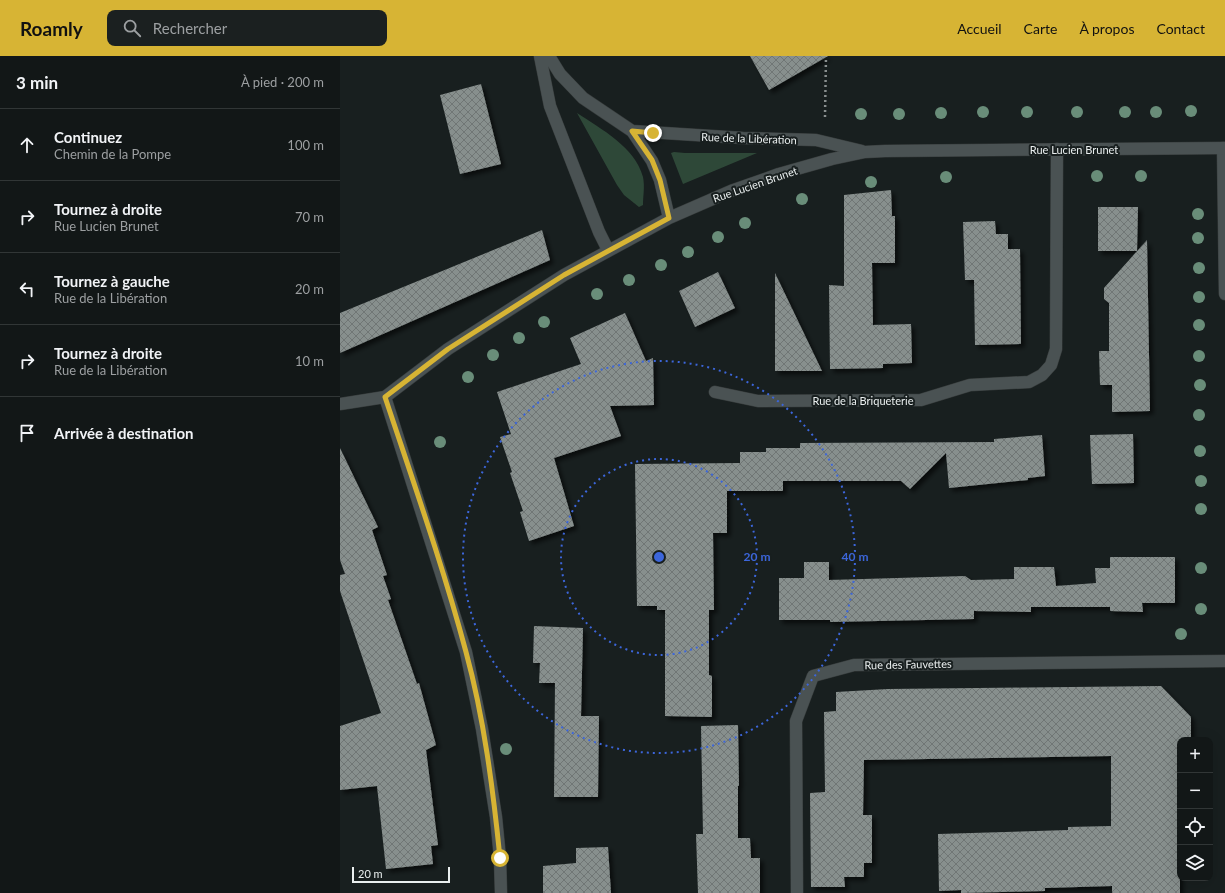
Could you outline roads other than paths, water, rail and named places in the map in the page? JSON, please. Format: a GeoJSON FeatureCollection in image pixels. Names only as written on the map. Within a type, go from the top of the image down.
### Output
{"type":"FeatureCollection","features":[{"type":"Feature","properties":{"kind":"street"},"geometry":{"type":"LineString","coordinates":[[540,56],[550,106],[599,232],[608,250]]}},
{"type":"Feature","properties":{"kind":"street"},"geometry":{"type":"LineString","coordinates":[[549,56],[560,74],[583,98],[632,131],[652,160],[660,180],[669,218]]}},
{"type":"Feature","properties":{"kind":"street","name":"Rue de la Libération"},"geometry":{"type":"LineString","coordinates":[[632,131],[824,142],[865,152]]}},
{"type":"Feature","properties":{"kind":"street"},"geometry":{"type":"LineString","coordinates":[[1224,148],[1225,294]]}},
{"type":"Feature","properties":{"kind":"street","name":"Rue Lucien Brunet"},"geometry":{"type":"LineString","coordinates":[[340,404],[385,397],[448,349],[564,275],[669,218],[731,191],[832,159],[865,152],[1224,148]]}},
{"type":"Feature","properties":{"kind":"street","name":"Rue de la Briqueterie"},"geometry":{"type":"LineString","coordinates":[[714,392],[758,401],[921,400],[970,385],[1029,382],[1042,375],[1051,365],[1056,349],[1057,149]]}},
{"type":"Feature","properties":{"kind":"street"},"geometry":{"type":"LineString","coordinates":[[385,397],[466,652],[482,729],[496,817],[500,858],[501,893]]}},
{"type":"Feature","properties":{"kind":"street","name":"Rue des Fauvettes"},"geometry":{"type":"LineString","coordinates":[[797,893],[796,722],[813,676],[854,665],[1225,661]]}}]}
